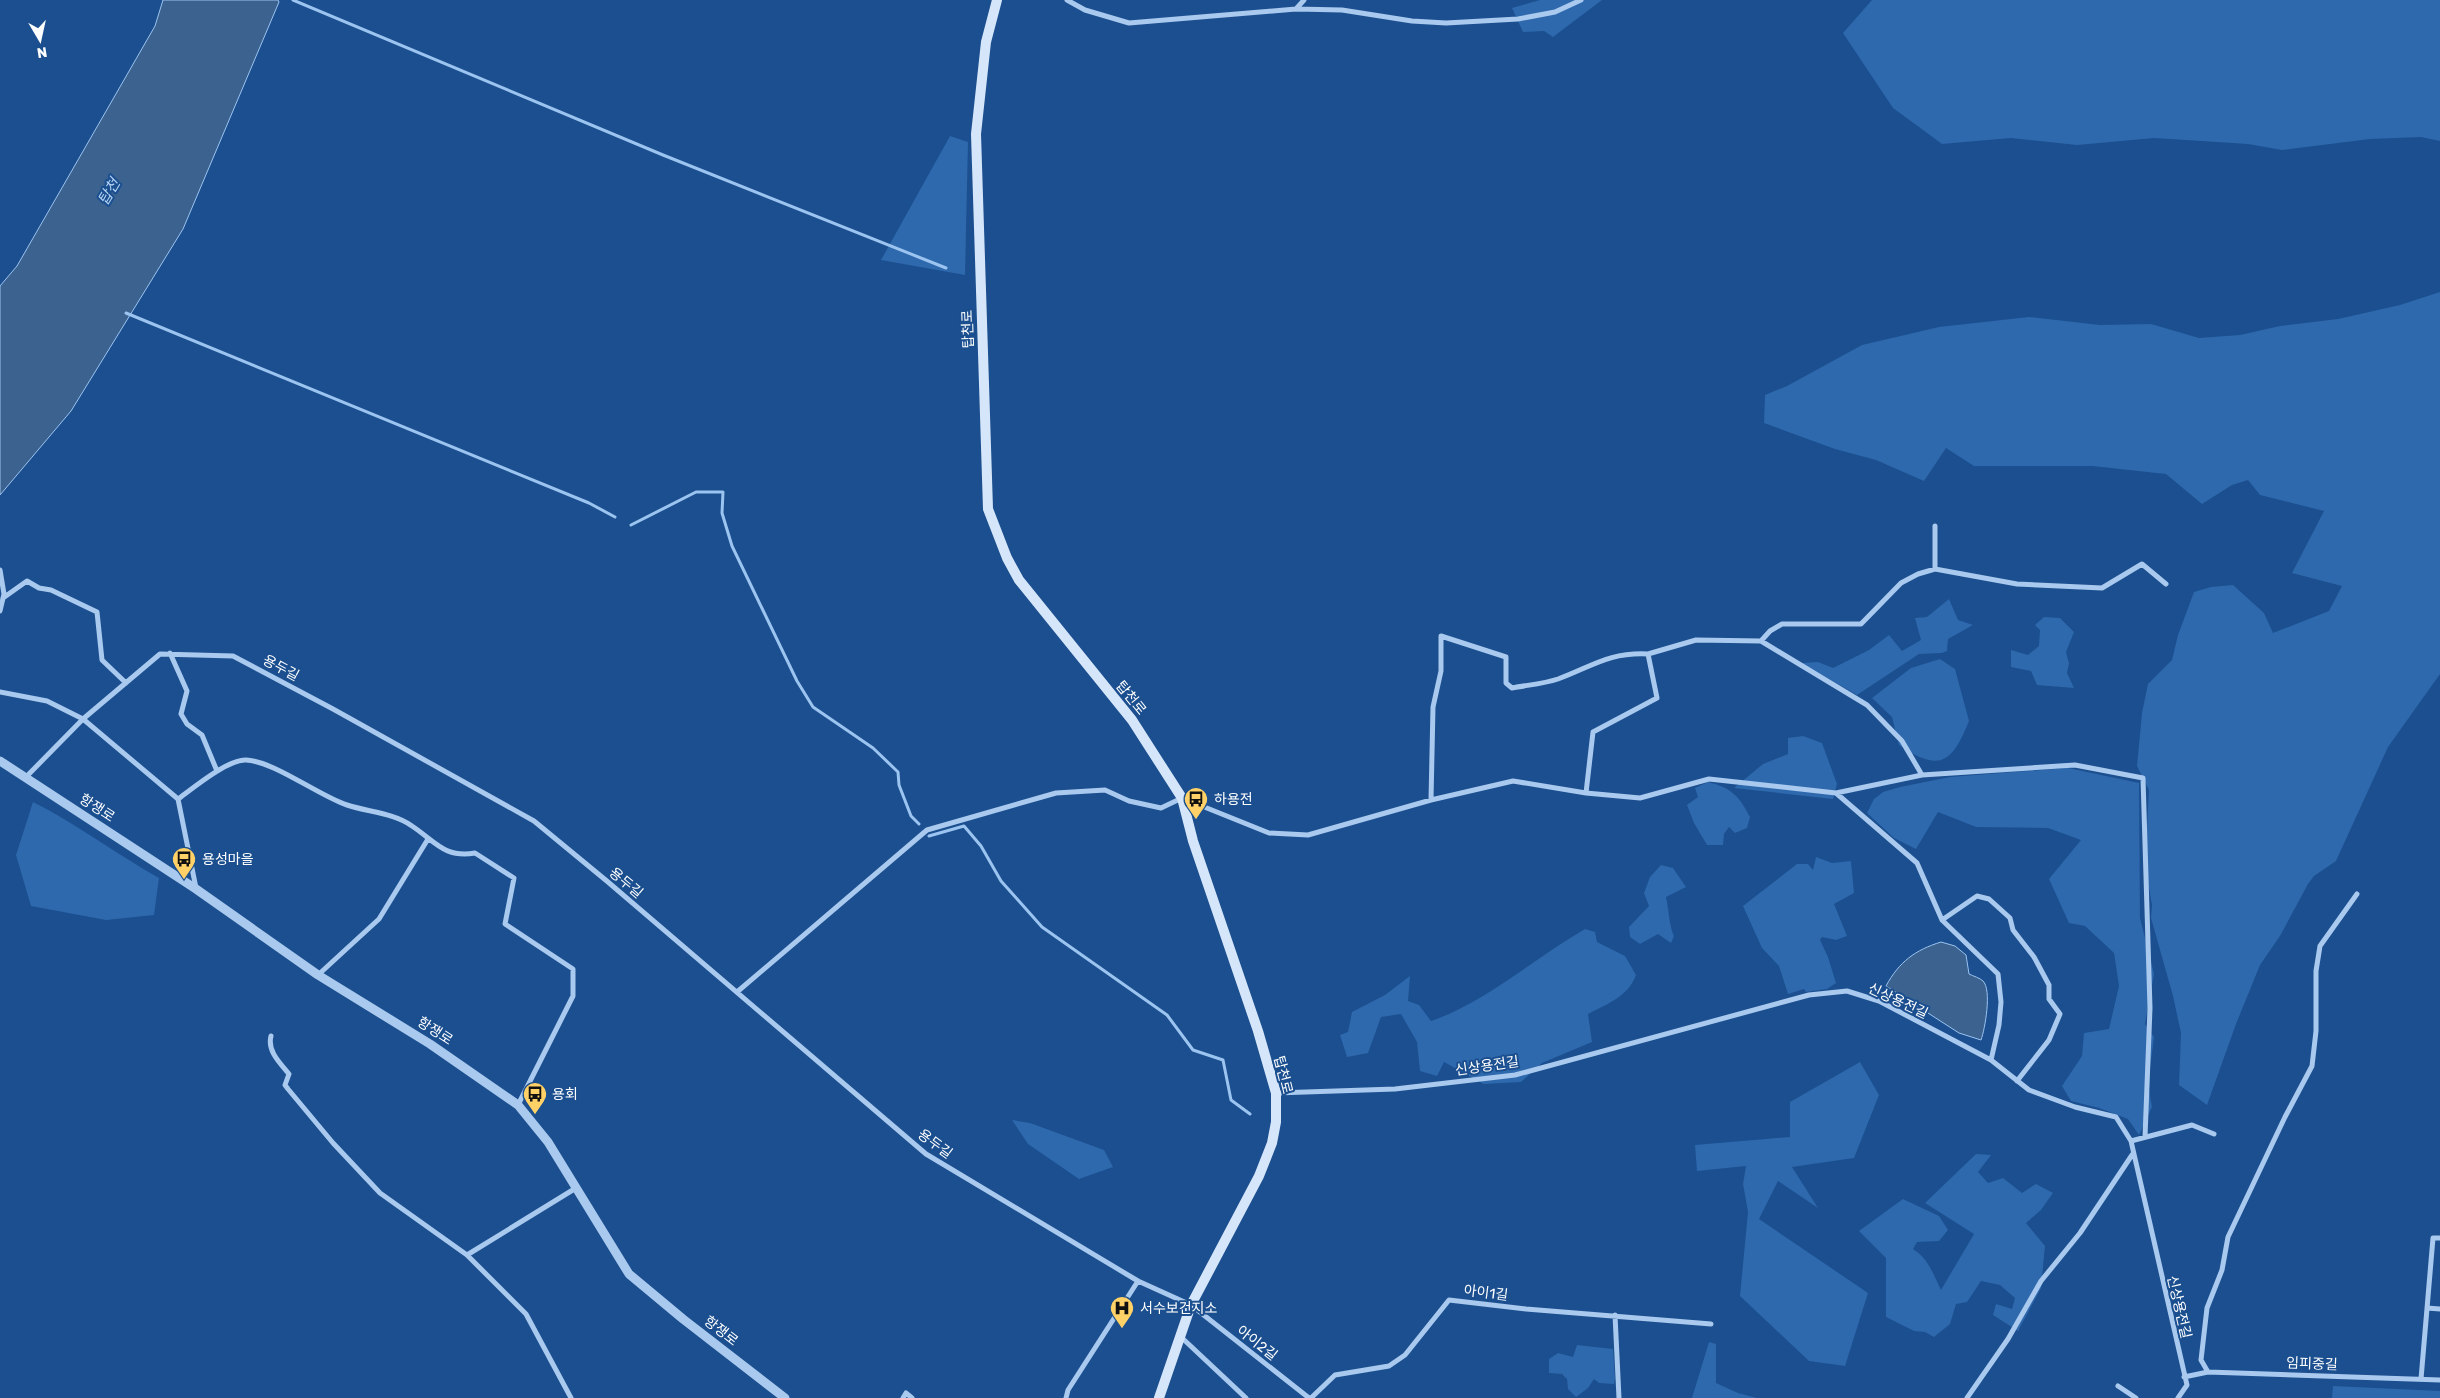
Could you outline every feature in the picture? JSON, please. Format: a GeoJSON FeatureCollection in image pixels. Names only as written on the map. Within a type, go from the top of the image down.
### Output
{"type":"FeatureCollection","features":[{"type":"Feature","properties":{"kind":"main road","name":"탑천로"},"geometry":{"type":"LineString","coordinates":[[997,0],[986,42],[976,134],[988,509],[1007,558],[1019,580],[1132,720],[1182,798],[1192,841],[1258,1031],[1276,1093],[1276,1122],[1272,1143],[1259,1176],[1191,1305],[1159,1398]]}},
{"type":"Feature","properties":{"kind":"street"},"geometry":{"type":"LineString","coordinates":[[1067,0],[1085,10],[1129,23],[1296,9],[1342,10],[1412,21],[1446,24],[1518,19],[1555,12],[1581,0]]}},
{"type":"Feature","properties":{"kind":"street"},"geometry":{"type":"LineString","coordinates":[[1296,9],[1304,0]]}},
{"type":"Feature","properties":{"kind":"street"},"geometry":{"type":"LineString","coordinates":[[1935,526],[1935,570]]}},
{"type":"Feature","properties":{"kind":"street"},"geometry":{"type":"LineString","coordinates":[[1762,641],[1770,631],[1782,624],[1861,624],[1901,582],[1918,574],[1935,570],[2017,584],[2102,588],[2142,564],[2166,584]]}},
{"type":"Feature","properties":{"kind":"street"},"geometry":{"type":"LineString","coordinates":[[0,570],[4,594],[0,611]]}},
{"type":"Feature","properties":{"kind":"street"},"geometry":{"type":"LineString","coordinates":[[3,598],[27,581],[39,588],[51,590],[97,612],[102,660],[126,682]]}},
{"type":"Feature","properties":{"kind":"street"},"geometry":{"type":"LineString","coordinates":[[1431,800],[1433,707],[1441,671],[1441,636],[1506,658],[1506,683],[1512,688],[1557,679],[1589,664],[1629,653],[1648,654],[1696,640],[1762,641],[1867,705],[1902,741],[1922,775]]}},
{"type":"Feature","properties":{"kind":"street"},"geometry":{"type":"LineString","coordinates":[[170,653],[187,691],[180,714],[187,724],[202,735],[217,771]]}},
{"type":"Feature","properties":{"kind":"street","name":"용두길"},"geometry":{"type":"LineString","coordinates":[[26,777],[82,719],[160,654],[233,656],[350,718],[534,821],[926,1154],[1138,1281],[1191,1305]]}},
{"type":"Feature","properties":{"kind":"street"},"geometry":{"type":"LineString","coordinates":[[1586,794],[1593,732],[1656,698],[1648,654]]}},
{"type":"Feature","properties":{"kind":"street"},"geometry":{"type":"LineString","coordinates":[[0,692],[48,701],[82,719],[178,799],[196,889]]}},
{"type":"Feature","properties":{"kind":"street"},"geometry":{"type":"LineString","coordinates":[[178,799],[217,771],[245,760],[262,764],[347,805],[368,809],[411,824],[444,850],[461,855],[476,853],[514,878],[505,924],[573,969],[573,996],[518,1105]]}},
{"type":"Feature","properties":{"kind":"street","name":"항쟁로"},"geometry":{"type":"LineString","coordinates":[[0,761],[196,889],[318,975],[430,1044],[518,1105],[548,1142],[629,1274],[677,1315],[785,1398]]}},
{"type":"Feature","properties":{"kind":"street"},"geometry":{"type":"LineString","coordinates":[[737,992],[927,830],[1056,793],[1104,790],[1129,801],[1161,808],[1182,798],[1269,833],[1308,834],[1431,800],[1513,781],[1586,794],[1640,798],[1709,779],[1836,793],[1922,775],[2074,765],[2143,778],[2150,1008],[2146,1137]]}},
{"type":"Feature","properties":{"kind":"street"},"geometry":{"type":"LineString","coordinates":[[1836,793],[1917,863],[1942,920],[1998,974],[2001,1002],[1999,1025],[1991,1060]]}},
{"type":"Feature","properties":{"kind":"street"},"geometry":{"type":"LineString","coordinates":[[318,975],[379,919],[428,839]]}},
{"type":"Feature","properties":{"kind":"street"},"geometry":{"type":"LineString","coordinates":[[2208,1372],[2201,1360],[2207,1308],[2222,1270],[2228,1237],[2285,1117],[2312,1066],[2316,1031],[2316,971],[2320,946],[2357,894]]}},
{"type":"Feature","properties":{"kind":"street"},"geometry":{"type":"LineString","coordinates":[[1942,920],[1977,896],[1989,899],[2010,918],[2013,930],[2034,957],[2049,985],[2049,999],[2060,1014],[2049,1040],[2017,1081]]}},
{"type":"Feature","properties":{"kind":"street","name":"신상용전길"},"geometry":{"type":"LineString","coordinates":[[1276,1093],[1394,1089],[1515,1075],[1809,995],[1847,991],[1879,1001],[1991,1060],[2029,1090],[2075,1107],[2116,1117],[2130,1141],[2187,1385],[2178,1398]]}},
{"type":"Feature","properties":{"kind":"street"},"geometry":{"type":"LineString","coordinates":[[271,1036],[269,1042],[273,1054],[289,1074],[285,1085],[333,1143],[380,1193],[467,1255],[526,1314],[570,1398]]}},
{"type":"Feature","properties":{"kind":"street"},"geometry":{"type":"LineString","coordinates":[[2130,1141],[2192,1125],[2214,1134]]}},
{"type":"Feature","properties":{"kind":"street"},"geometry":{"type":"LineString","coordinates":[[1967,1398],[2008,1339],[2042,1281],[2080,1233],[2132,1155]]}},
{"type":"Feature","properties":{"kind":"street"},"geometry":{"type":"LineString","coordinates":[[467,1255],[576,1188]]}},
{"type":"Feature","properties":{"kind":"street"},"geometry":{"type":"LineString","coordinates":[[2420,1379],[2433,1238],[2440,1238]]}},
{"type":"Feature","properties":{"kind":"street"},"geometry":{"type":"LineString","coordinates":[[1066,1398],[1068,1390],[1138,1281]]}},
{"type":"Feature","properties":{"kind":"street","name":"아이1길"},"geometry":{"type":"LineString","coordinates":[[1310,1398],[1335,1376],[1389,1366],[1405,1355],[1449,1300],[1526,1309],[1615,1315]]}},
{"type":"Feature","properties":{"kind":"street","name":"아이2길"},"geometry":{"type":"LineString","coordinates":[[1191,1305],[1310,1398]]}},
{"type":"Feature","properties":{"kind":"street"},"geometry":{"type":"LineString","coordinates":[[2427,1308],[2440,1309]]}},
{"type":"Feature","properties":{"kind":"street"},"geometry":{"type":"LineString","coordinates":[[1619,1398],[1615,1315],[1711,1324]]}},
{"type":"Feature","properties":{"kind":"street"},"geometry":{"type":"LineString","coordinates":[[1179,1336],[1246,1398]]}},
{"type":"Feature","properties":{"kind":"street","name":"임피중길"},"geometry":{"type":"LineString","coordinates":[[2184,1377],[2208,1372],[2440,1380]]}},
{"type":"Feature","properties":{"kind":"street"},"geometry":{"type":"LineString","coordinates":[[2118,1386],[2136,1398]]}},
{"type":"Feature","properties":{"kind":"street"},"geometry":{"type":"LineString","coordinates":[[903,1398],[906,1393],[912,1398]]}},
{"type":"Feature","properties":{"kind":"shaded area"},"geometry":{"type":"Polygon","coordinates":[[[1540,0],[1602,0],[1553,37],[1544,31],[1523,32],[1512,8],[1540,0]]]}},
{"type":"Feature","properties":{"kind":"shaded area"},"geometry":{"type":"Polygon","coordinates":[[[1872,0],[2440,0],[2440,141],[2421,137],[2370,139],[2282,150],[2248,144],[2154,138],[2077,145],[2011,138],[1942,144],[1893,108],[1843,33],[1872,0]]]}},
{"type":"Feature","properties":{"kind":"shaded area"},"geometry":{"type":"Polygon","coordinates":[[[950,136],[968,142],[965,275],[881,260],[950,136]]]}},
{"type":"Feature","properties":{"kind":"shaded area"},"geometry":{"type":"Polygon","coordinates":[[[2440,292],[2440,674],[2388,747],[2336,861],[2314,876],[2308,884],[2280,936],[2260,965],[2236,1024],[2207,1105],[2179,1085],[2181,1033],[2173,996],[2151,918],[2152,905],[2145,866],[2149,790],[2137,766],[2142,713],[2148,684],[2172,660],[2178,635],[2194,592],[2211,587],[2233,585],[2264,613],[2273,633],[2329,611],[2342,586],[2292,573],[2324,511],[2260,495],[2248,480],[2232,485],[2202,504],[2166,474],[2092,466],[1974,466],[1946,448],[1924,481],[1876,460],[1835,449],[1764,423],[1765,395],[1787,386],[1862,345],[1939,327],[2029,317],[2100,325],[2151,324],[2199,338],[2240,335],[2280,326],[2338,319],[2400,305],[2440,292]]]}},
{"type":"Feature","properties":{"kind":"shaded area"},"geometry":{"type":"Polygon","coordinates":[[[1949,599],[1958,620],[1973,625],[1948,639],[1947,651],[1919,654],[1857,695],[1802,663],[1818,662],[1833,668],[1869,650],[1889,635],[1902,651],[1921,640],[1915,618],[1927,617],[1949,599]]]}},
{"type":"Feature","properties":{"kind":"shaded area"},"geometry":{"type":"Polygon","coordinates":[[[2044,617],[2060,618],[2074,632],[2066,652],[2069,663],[2067,673],[2074,688],[2037,685],[2031,671],[2011,667],[2011,650],[2028,655],[2039,646],[2040,630],[2035,625],[2044,617]]]}},
{"type":"Feature","properties":{"kind":"shaded area"},"geometry":{"type":"Polygon","coordinates":[[[1940,659],[1955,669],[1969,721],[1957,746],[1943,759],[1935,761],[1913,754],[1899,745],[1892,717],[1872,698],[1911,668],[1940,659]]]}},
{"type":"Feature","properties":{"kind":"shaded area"},"geometry":{"type":"Polygon","coordinates":[[[1803,736],[1822,743],[1837,784],[1833,799],[1734,788],[1763,764],[1788,754],[1788,738],[1803,736]]]}},
{"type":"Feature","properties":{"kind":"shaded area"},"geometry":{"type":"Polygon","coordinates":[[[2068,768],[2139,783],[2140,918],[2154,974],[2145,1024],[2154,1037],[2148,1084],[2152,1107],[2139,1135],[2128,1119],[2099,1108],[2071,1101],[2062,1086],[2082,1056],[2084,1033],[2109,1029],[2119,986],[2114,953],[2085,926],[2069,923],[2049,879],[2081,840],[2048,828],[1976,827],[1938,812],[1916,849],[1894,838],[1867,813],[1874,799],[1883,792],[1900,787],[1950,777],[2068,768]]]}},
{"type":"Feature","properties":{"kind":"shaded area"},"geometry":{"type":"Polygon","coordinates":[[[1708,782],[1723,787],[1734,794],[1750,817],[1747,828],[1735,833],[1729,827],[1724,834],[1723,845],[1707,845],[1694,823],[1687,805],[1698,797],[1695,788],[1708,782]]]}},
{"type":"Feature","properties":{"kind":"shaded area"},"geometry":{"type":"Polygon","coordinates":[[[33,802],[159,878],[154,915],[106,920],[31,906],[16,855],[33,802]]]}},
{"type":"Feature","properties":{"kind":"shaded area"},"geometry":{"type":"Polygon","coordinates":[[[1816,857],[1832,863],[1851,861],[1854,893],[1834,904],[1847,936],[1836,940],[1822,937],[1820,940],[1828,957],[1836,983],[1827,989],[1806,992],[1804,989],[1788,994],[1779,966],[1762,948],[1743,906],[1797,864],[1808,864],[1813,870],[1816,857]]]}},
{"type":"Feature","properties":{"kind":"shaded area"},"geometry":{"type":"Polygon","coordinates":[[[1661,865],[1673,868],[1686,887],[1666,897],[1674,936],[1671,943],[1658,934],[1640,944],[1630,937],[1629,927],[1649,906],[1644,893],[1650,877],[1661,865]]]}},
{"type":"Feature","properties":{"kind":"shaded area"},"geometry":{"type":"Polygon","coordinates":[[[1585,929],[1595,932],[1597,942],[1625,956],[1636,975],[1628,989],[1616,999],[1588,1014],[1592,1042],[1542,1063],[1521,1082],[1484,1084],[1444,1062],[1437,1076],[1420,1071],[1417,1042],[1401,1014],[1381,1017],[1368,1053],[1347,1057],[1340,1035],[1348,1032],[1352,1012],[1385,995],[1410,976],[1408,1001],[1419,1005],[1431,1021],[1451,1013],[1490,992],[1585,929]]]}},
{"type":"Feature","properties":{"kind":"shaded area"},"geometry":{"type":"Polygon","coordinates":[[[1860,1062],[1879,1095],[1854,1158],[1792,1167],[1818,1208],[1778,1181],[1759,1219],[1868,1293],[1845,1366],[1809,1361],[1740,1296],[1748,1212],[1743,1184],[1746,1166],[1697,1171],[1695,1145],[1790,1137],[1790,1102],[1860,1062]]]}},
{"type":"Feature","properties":{"kind":"shaded area"},"geometry":{"type":"Polygon","coordinates":[[[1012,1120],[1030,1123],[1104,1150],[1113,1167],[1079,1179],[1028,1144],[1012,1120]]]}},
{"type":"Feature","properties":{"kind":"shaded area"},"geometry":{"type":"Polygon","coordinates":[[[1976,1154],[1991,1155],[1978,1172],[1988,1183],[2003,1178],[2022,1193],[2036,1184],[2053,1193],[2041,1210],[2026,1223],[2045,1246],[2041,1288],[2018,1331],[1993,1315],[1996,1304],[2012,1309],[2015,1298],[2000,1285],[1981,1281],[1967,1302],[1956,1304],[1950,1324],[1934,1337],[1925,1332],[1914,1331],[1886,1317],[1886,1258],[1859,1231],[1903,1199],[1939,1216],[1948,1230],[1939,1241],[1917,1242],[1913,1249],[1927,1262],[1941,1290],[1974,1234],[1925,1203],[1976,1154]]]}},
{"type":"Feature","properties":{"kind":"shaded area"},"geometry":{"type":"Polygon","coordinates":[[[1709,1342],[1716,1344],[1716,1383],[1738,1393],[1757,1398],[1692,1398],[1709,1342]]]}},
{"type":"Feature","properties":{"kind":"shaded area"},"geometry":{"type":"Polygon","coordinates":[[[1577,1345],[1613,1349],[1614,1384],[1599,1383],[1594,1379],[1588,1388],[1576,1397],[1568,1389],[1567,1379],[1562,1374],[1549,1373],[1549,1359],[1558,1353],[1573,1357],[1577,1345]]]}},
{"type":"Feature","properties":{"kind":"shaded area"},"geometry":{"type":"Polygon","coordinates":[[[2333,1386],[2440,1391],[2440,1398],[2332,1398],[2333,1386]]]}},
{"type":"Feature","properties":{"kind":"water","name":"탑천"},"geometry":{"type":"Polygon","coordinates":[[[163,0],[278,0],[279,2],[183,229],[71,411],[0,495],[0,286],[17,266],[155,26],[163,0]]]}},
{"type":"Feature","properties":{"kind":"water"},"geometry":{"type":"Polygon","coordinates":[[[1941,942],[1955,946],[1966,955],[1969,974],[1982,980],[1986,986],[1987,1010],[1981,1040],[1959,1033],[1886,986],[1896,970],[1909,958],[1923,949],[1941,942]]]}},
{"type":"Feature","properties":{"kind":"waterway"},"geometry":{"type":"LineString","coordinates":[[293,0],[663,155],[946,268]]}},
{"type":"Feature","properties":{"kind":"waterway"},"geometry":{"type":"LineString","coordinates":[[126,313],[589,503],[615,517]]}},
{"type":"Feature","properties":{"kind":"waterway"},"geometry":{"type":"LineString","coordinates":[[631,525],[696,492],[723,492],[722,513],[732,546],[797,681],[813,707],[873,748],[898,772],[899,785],[911,816],[919,824]]}},
{"type":"Feature","properties":{"kind":"waterway"},"geometry":{"type":"LineString","coordinates":[[929,836],[964,826],[981,846],[1001,881],[1042,927],[1167,1015],[1193,1050],[1223,1060],[1231,1100],[1250,1114]]}},
{"type":"Feature","properties":{"kind":"place","name":"하용전"},"geometry":{"type":"Point","coordinates":[1196,820]}},
{"type":"Feature","properties":{"kind":"place","name":"용성마을"},"geometry":{"type":"Point","coordinates":[184,880]}},
{"type":"Feature","properties":{"kind":"place","name":"용회"},"geometry":{"type":"Point","coordinates":[535,1115]}},
{"type":"Feature","properties":{"kind":"place","name":"서수보건지소"},"geometry":{"type":"Point","coordinates":[1122,1329]}}]}
